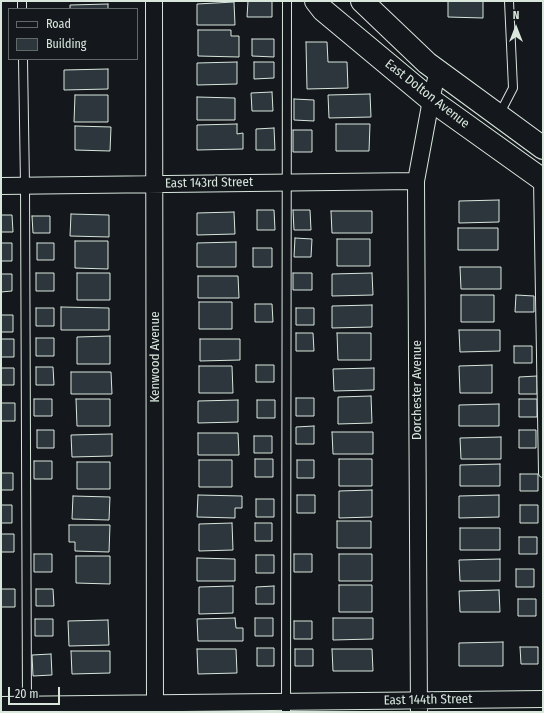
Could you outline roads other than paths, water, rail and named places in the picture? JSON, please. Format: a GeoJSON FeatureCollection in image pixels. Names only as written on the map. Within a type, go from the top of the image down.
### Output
{"type":"FeatureCollection","features":[{"type":"Feature","properties":{"kind":"street","name":"Kenwood Avenue"},"geometry":{"type":"LineString","coordinates":[[154,1],[155,708]]}},
{"type":"Feature","properties":{"kind":"street","name":"East Dolton Avenue"},"geometry":{"type":"LineString","coordinates":[[316,1],[323,10],[431,100],[540,179]]}},
{"type":"Feature","properties":{"kind":"street","name":"East Dolton Avenue"},"geometry":{"type":"LineString","coordinates":[[362,1],[428,63],[543,148]]}},
{"type":"Feature","properties":{"kind":"street","name":"Dorchester Avenue"},"geometry":{"type":"LineString","coordinates":[[419,706],[416,181],[438,70]]}},
{"type":"Feature","properties":{"kind":"street","name":"East 143rd Street"},"geometry":{"type":"LineString","coordinates":[[1,186],[416,181]]}},
{"type":"Feature","properties":{"kind":"street","name":"East 144th Street"},"geometry":{"type":"LineString","coordinates":[[1,705],[27,708],[419,706],[543,699]]}},
{"type":"Feature","properties":{"kind":"lane"},"geometry":{"type":"LineString","coordinates":[[286,707],[287,1]]}},
{"type":"Feature","properties":{"kind":"lane"},"geometry":{"type":"LineString","coordinates":[[499,116],[513,88],[509,1]]}},
{"type":"Feature","properties":{"kind":"lane"},"geometry":{"type":"LineString","coordinates":[[23,60],[25,185],[27,708]]}},
{"type":"Feature","properties":{"kind":"lane"},"geometry":{"type":"LineString","coordinates":[[540,179],[543,474]]}}]}
